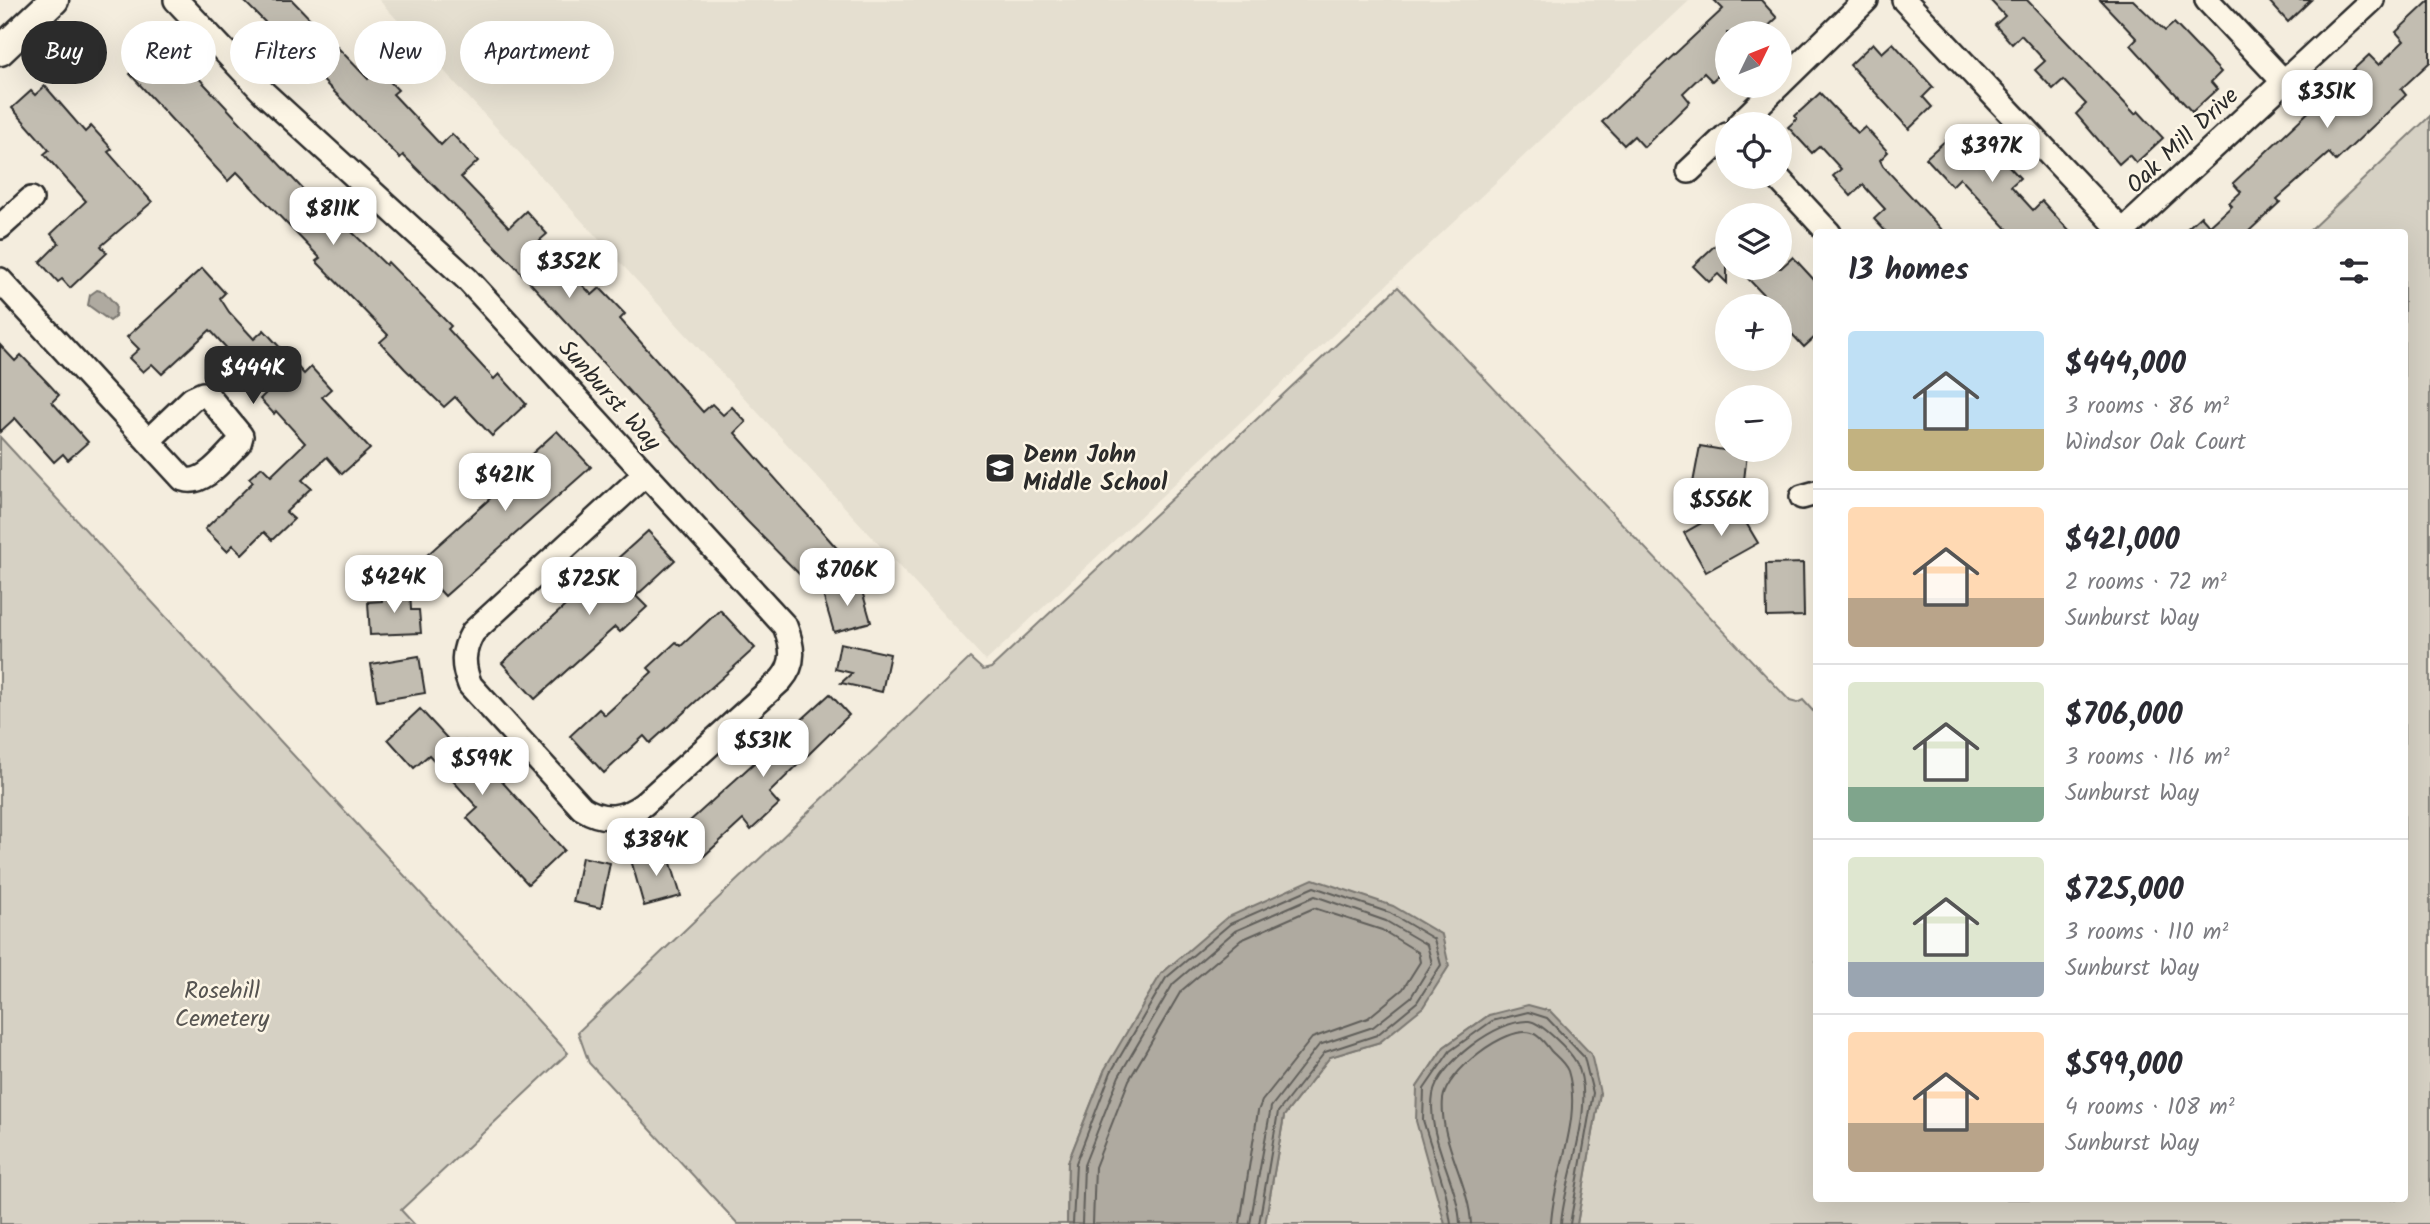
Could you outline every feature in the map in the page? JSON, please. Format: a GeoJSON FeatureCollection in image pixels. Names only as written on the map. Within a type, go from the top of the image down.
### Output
{"type":"FeatureCollection","features":[{"type":"Feature","properties":{"kind":"street"},"geometry":{"type":"LineString","coordinates":[[0,51],[54,0]]}},
{"type":"Feature","properties":{"kind":"street","name":"Sunburst Way"},"geometry":{"type":"LineString","coordinates":[[176,0],[264,93],[467,279],[776,613],[790,639],[792,663],[781,680],[644,804],[632,813],[607,818],[594,816],[582,808],[470,685],[463,657],[473,632],[645,474]]}},
{"type":"Feature","properties":{"kind":"street"},"geometry":{"type":"LineString","coordinates":[[1792,72],[1866,0]]}},
{"type":"Feature","properties":{"kind":"street"},"geometry":{"type":"LineString","coordinates":[[1904,0],[2118,229]]}},
{"type":"Feature","properties":{"kind":"street"},"geometry":{"type":"LineString","coordinates":[[2207,0],[2284,82]]}},
{"type":"Feature","properties":{"kind":"street","name":"Oak Mill Drive"},"geometry":{"type":"LineString","coordinates":[[2124,229],[2372,0]]}},
{"type":"Feature","properties":{"kind":"street"},"geometry":{"type":"LineString","coordinates":[[1751,112],[1766,98]]}},
{"type":"Feature","properties":{"kind":"street"},"geometry":{"type":"LineString","coordinates":[[1689,171],[1715,146]]}},
{"type":"Feature","properties":{"kind":"street"},"geometry":{"type":"LineString","coordinates":[[1788,189],[1825,229]]}},
{"type":"Feature","properties":{"kind":"street"},"geometry":{"type":"LineString","coordinates":[[0,227],[31,199]]}},
{"type":"Feature","properties":{"kind":"street"},"geometry":{"type":"LineString","coordinates":[[0,280],[148,441]]}},
{"type":"Feature","properties":{"kind":"shaded area","name":"Denn John Middle School"},"geometry":{"type":"Polygon","coordinates":[[[379,0],[1690,0],[986,661],[446,73],[446,21],[398,21],[379,0]]]}},
{"type":"Feature","properties":{"kind":"green space"},"geometry":{"type":"Polygon","coordinates":[[[2430,116],[2430,1224],[1577,1224],[1600,1093],[1489,1015],[1444,1047],[1417,1087],[1445,1224],[1265,1224],[1284,1116],[1330,1057],[1380,1042],[1105,1069],[1068,1162],[1067,1224],[738,1224],[589,1063],[578,1032],[970,658],[983,670],[991,668],[1398,287],[1790,701],[1797,703],[1803,700],[1813,711],[1813,1202],[2408,1202],[2408,229],[2311,229],[2430,116]]]}},
{"type":"Feature","properties":{"kind":"green space","name":"Rosehill Cemetery"},"geometry":{"type":"Polygon","coordinates":[[[0,437],[568,1053],[401,1210],[414,1224],[0,1224],[0,437]]]}},
{"type":"Feature","properties":{"kind":"water"},"geometry":{"type":"Polygon","coordinates":[[[97,290],[104,292],[116,305],[115,317],[110,321],[88,305],[90,295],[97,290]]]}},
{"type":"Feature","properties":{"kind":"water"},"geometry":{"type":"Polygon","coordinates":[[[1313,879],[1393,906],[1442,935],[1449,966],[1423,1007],[1380,1042],[1330,1057],[1284,1116],[1265,1224],[1067,1224],[1068,1162],[1105,1069],[1161,974],[1226,918],[1313,879]]]}},
{"type":"Feature","properties":{"kind":"water"},"geometry":{"type":"Polygon","coordinates":[[[1528,1005],[1550,1011],[1591,1054],[1600,1093],[1577,1224],[1445,1224],[1416,1121],[1417,1087],[1444,1047],[1489,1015],[1528,1005]]]}},
{"type":"Feature","properties":{"kind":"building"},"geometry":{"type":"Polygon","coordinates":[[[243,0],[292,0],[312,21],[264,21],[243,0]]]}},
{"type":"Feature","properties":{"kind":"building"},"geometry":{"type":"Polygon","coordinates":[[[1714,0],[1761,0],[1777,18],[1774,21],[1715,21],[1715,78],[1712,81],[1704,73],[1683,93],[1690,102],[1644,147],[1634,136],[1624,145],[1602,122],[1723,9],[1714,0]]]}},
{"type":"Feature","properties":{"kind":"building"},"geometry":{"type":"Polygon","coordinates":[[[1990,0],[2027,0],[2135,114],[2138,111],[2163,138],[2136,163],[2129,155],[2119,164],[2076,114],[2086,104],[2063,80],[2053,89],[2035,70],[2045,61],[2021,35],[2012,44],[1995,25],[2005,16],[1990,0]]]}},
{"type":"Feature","properties":{"kind":"building"},"geometry":{"type":"Polygon","coordinates":[[[2100,0],[2133,0],[2165,31],[2174,23],[2221,72],[2211,82],[2217,89],[2192,112],[2131,45],[2137,39],[2100,0]]]}},
{"type":"Feature","properties":{"kind":"building"},"geometry":{"type":"Polygon","coordinates":[[[2268,0],[2311,0],[2288,22],[2268,0]]]}},
{"type":"Feature","properties":{"kind":"building"},"geometry":{"type":"Polygon","coordinates":[[[2430,0],[2430,62],[2401,89],[2406,95],[2336,161],[2329,153],[2277,199],[2280,202],[2251,229],[2186,229],[2201,216],[2210,226],[2232,206],[2229,203],[2241,192],[2233,183],[2319,102],[2329,113],[2352,92],[2341,81],[2369,55],[2379,65],[2404,41],[2396,32],[2430,0]]]}},
{"type":"Feature","properties":{"kind":"building"},"geometry":{"type":"Polygon","coordinates":[[[1873,43],[1882,53],[1893,43],[1933,87],[1923,97],[1932,107],[1909,129],[1850,65],[1873,43]]]}},
{"type":"Feature","properties":{"kind":"building"},"geometry":{"type":"Polygon","coordinates":[[[340,50],[354,64],[354,84],[392,84],[398,90],[393,94],[441,145],[452,134],[478,161],[461,177],[509,227],[526,211],[547,234],[540,240],[592,295],[600,288],[625,314],[620,319],[703,412],[712,404],[723,415],[732,407],[746,422],[735,433],[842,554],[809,584],[747,521],[514,265],[403,155],[400,158],[326,84],[340,84],[340,50]]]}},
{"type":"Feature","properties":{"kind":"building"},"geometry":{"type":"Polygon","coordinates":[[[139,84],[204,84],[312,199],[315,196],[386,265],[388,262],[451,326],[448,329],[494,379],[499,374],[526,404],[492,436],[455,397],[444,407],[380,342],[388,335],[316,261],[320,258],[237,172],[228,181],[139,84]]]}},
{"type":"Feature","properties":{"kind":"building"},"geometry":{"type":"Polygon","coordinates":[[[45,86],[85,132],[91,126],[112,149],[108,152],[152,202],[101,246],[107,253],[70,288],[62,279],[58,282],[40,262],[59,243],[51,234],[86,201],[44,154],[49,150],[12,108],[31,91],[35,95],[45,86]]]}},
{"type":"Feature","properties":{"kind":"building"},"geometry":{"type":"Polygon","coordinates":[[[1820,93],[1858,133],[1865,127],[1888,152],[1880,160],[1883,166],[1941,229],[1883,229],[1874,219],[1885,209],[1863,185],[1851,196],[1833,176],[1841,169],[1820,146],[1812,153],[1792,131],[1792,123],[1797,119],[1795,116],[1820,93]]]}},
{"type":"Feature","properties":{"kind":"building"},"geometry":{"type":"Polygon","coordinates":[[[1956,131],[1965,141],[1976,131],[2020,178],[2011,186],[2033,210],[2042,201],[2067,229],[2007,229],[1960,178],[1952,186],[1926,158],[1956,131]]]}},
{"type":"Feature","properties":{"kind":"building"},"geometry":{"type":"Polygon","coordinates":[[[1715,245],[1715,277],[1709,282],[1693,266],[1715,245]]]}},
{"type":"Feature","properties":{"kind":"building"},"geometry":{"type":"Polygon","coordinates":[[[1793,257],[1813,279],[1813,339],[1804,347],[1792,334],[1792,294],[1763,294],[1749,280],[1792,280],[1793,257]]]}},
{"type":"Feature","properties":{"kind":"building"},"geometry":{"type":"Polygon","coordinates":[[[202,268],[225,293],[220,298],[229,312],[254,339],[264,330],[304,374],[311,367],[331,389],[322,397],[370,449],[342,474],[327,457],[302,480],[311,488],[286,512],[294,519],[272,540],[264,532],[242,554],[233,545],[227,551],[205,529],[253,482],[249,478],[262,467],[271,476],[305,443],[276,411],[274,414],[260,399],[267,392],[210,330],[162,374],[152,364],[143,372],[129,358],[139,349],[127,337],[202,268]]]}},
{"type":"Feature","properties":{"kind":"building"},"geometry":{"type":"Polygon","coordinates":[[[0,345],[15,361],[21,355],[59,395],[52,402],[88,442],[68,460],[63,454],[54,462],[15,418],[0,432],[0,345]]]}},
{"type":"Feature","properties":{"kind":"building"},"geometry":{"type":"Polygon","coordinates":[[[557,431],[591,467],[445,596],[416,565],[495,494],[491,491],[557,431]]]}},
{"type":"Feature","properties":{"kind":"building"},"geometry":{"type":"Polygon","coordinates":[[[1700,446],[1715,449],[1715,462],[1746,462],[1743,489],[1693,483],[1700,446]]]}},
{"type":"Feature","properties":{"kind":"building"},"geometry":{"type":"Polygon","coordinates":[[[1735,504],[1758,543],[1706,572],[1684,533],[1735,504]]]}},
{"type":"Feature","properties":{"kind":"building"},"geometry":{"type":"Polygon","coordinates":[[[648,531],[675,560],[636,596],[647,607],[620,632],[615,627],[535,699],[502,663],[648,531]]]}},
{"type":"Feature","properties":{"kind":"building"},"geometry":{"type":"Polygon","coordinates":[[[1803,563],[1804,616],[1767,617],[1766,564],[1803,563]]]}},
{"type":"Feature","properties":{"kind":"building"},"geometry":{"type":"Polygon","coordinates":[[[860,584],[871,622],[834,632],[823,595],[860,584]]]}},
{"type":"Feature","properties":{"kind":"building"},"geometry":{"type":"Polygon","coordinates":[[[410,590],[411,610],[419,610],[421,633],[370,635],[368,602],[382,601],[381,591],[410,590]]]}},
{"type":"Feature","properties":{"kind":"building"},"geometry":{"type":"Polygon","coordinates":[[[720,610],[755,648],[650,743],[644,736],[604,773],[570,736],[599,709],[605,715],[652,672],[648,668],[676,642],[681,646],[720,610]]]}},
{"type":"Feature","properties":{"kind":"building"},"geometry":{"type":"Polygon","coordinates":[[[840,643],[890,654],[882,692],[841,683],[852,673],[835,669],[840,643]]]}},
{"type":"Feature","properties":{"kind":"building"},"geometry":{"type":"Polygon","coordinates":[[[419,656],[425,693],[377,701],[371,664],[419,656]]]}},
{"type":"Feature","properties":{"kind":"building"},"geometry":{"type":"Polygon","coordinates":[[[830,694],[849,715],[769,793],[779,804],[751,830],[743,820],[704,856],[680,830],[830,694]]]}},
{"type":"Feature","properties":{"kind":"building"},"geometry":{"type":"Polygon","coordinates":[[[420,709],[457,749],[465,741],[564,850],[528,884],[467,818],[478,808],[429,755],[414,768],[388,739],[420,709]]]}},
{"type":"Feature","properties":{"kind":"building"},"geometry":{"type":"Polygon","coordinates":[[[667,850],[681,896],[644,906],[631,860],[667,850]]]}},
{"type":"Feature","properties":{"kind":"building"},"geometry":{"type":"Polygon","coordinates":[[[582,857],[610,863],[601,908],[573,902],[582,857]]]}},
{"type":"Feature","properties":{"kind":"place","name":"Denn John Middle School"},"geometry":{"type":"Point","coordinates":[1000,468]}}]}
